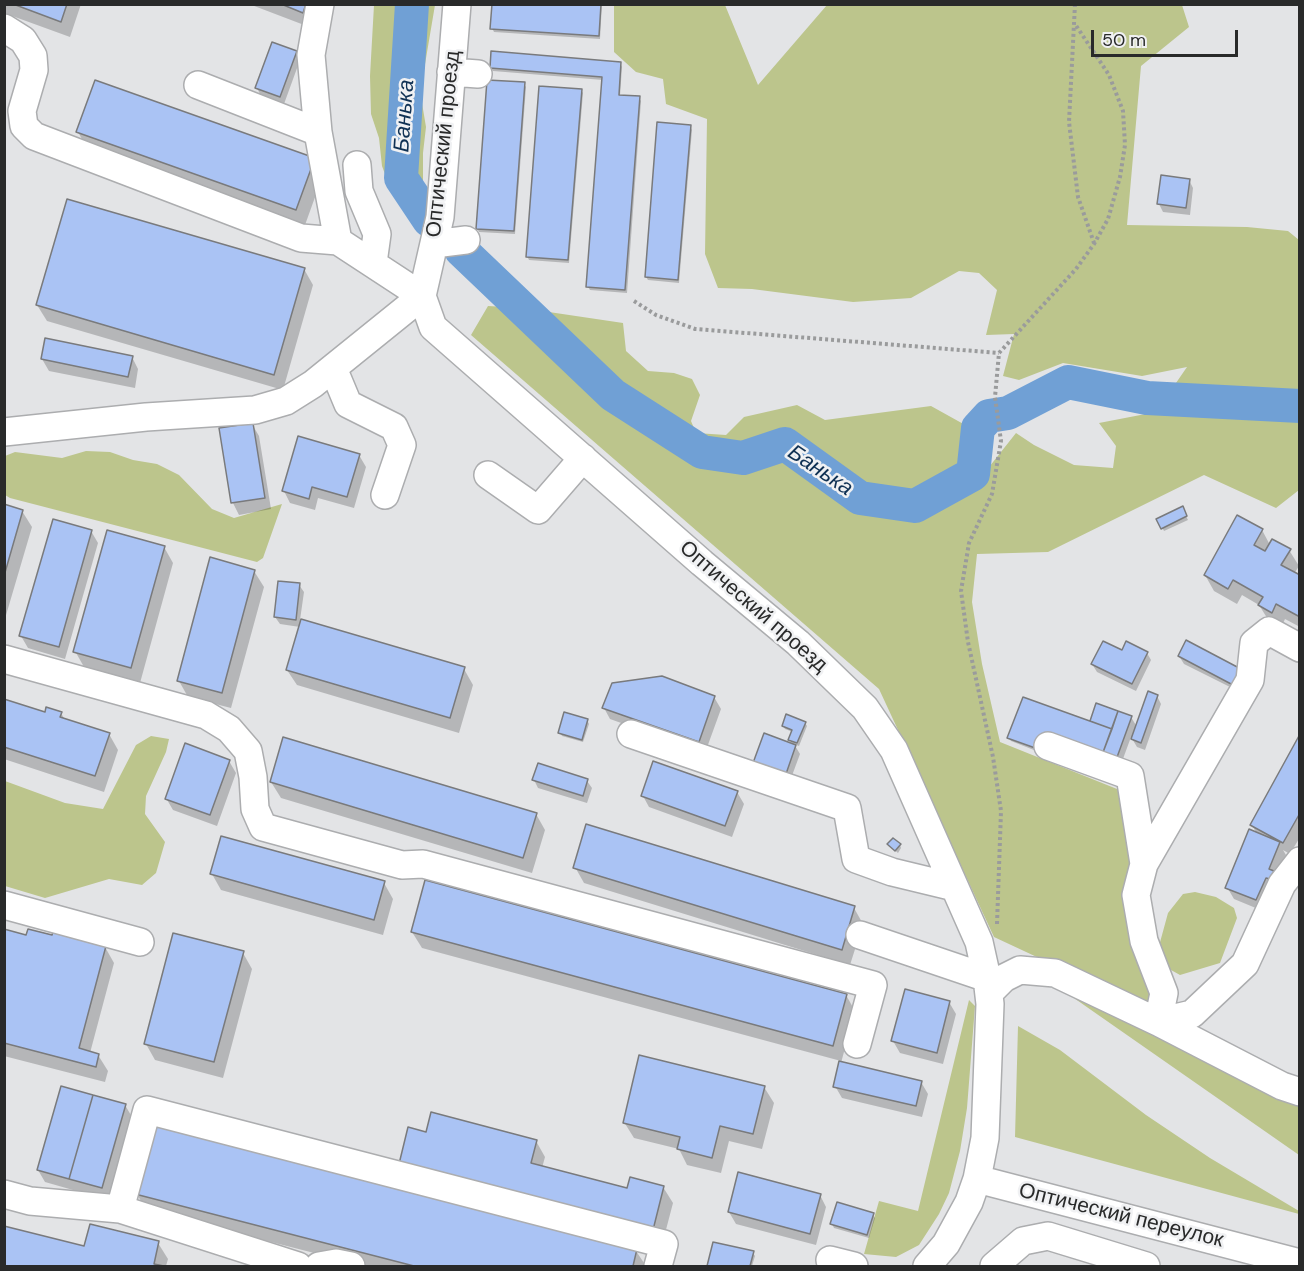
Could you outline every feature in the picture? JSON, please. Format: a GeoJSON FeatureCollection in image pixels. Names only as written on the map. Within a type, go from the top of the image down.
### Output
{"type":"FeatureCollection","features":[{"type":"Feature","properties":{"kind":"street"},"geometry":{"type":"LineString","coordinates":[[320,4],[310,55],[318,132],[338,241]]}},
{"type":"Feature","properties":{"kind":"street","name":"Оптический проезд"},"geometry":{"type":"LineString","coordinates":[[457,4],[464,73],[440,217],[422,297],[433,327],[798,643],[865,708],[894,750],[979,942],[990,1004],[985,1138],[977,1179],[969,1202],[946,1244],[927,1266]]}},
{"type":"Feature","properties":{"kind":"street"},"geometry":{"type":"LineString","coordinates":[[4,28],[23,40],[33,56],[34,69],[22,111],[24,126],[34,136],[301,238],[338,241],[422,297],[313,384],[286,401],[255,410],[146,417],[4,432]]}},
{"type":"Feature","properties":{"kind":"street"},"geometry":{"type":"LineString","coordinates":[[198,85],[318,132]]}},
{"type":"Feature","properties":{"kind":"street"},"geometry":{"type":"LineString","coordinates":[[357,165],[359,191],[377,234],[373,263]]}},
{"type":"Feature","properties":{"kind":"street"},"geometry":{"type":"LineString","coordinates":[[434,244],[466,240]]}},
{"type":"Feature","properties":{"kind":"street"},"geometry":{"type":"LineString","coordinates":[[333,368],[348,404],[394,427],[402,445],[385,495]]}},
{"type":"Feature","properties":{"kind":"street"},"geometry":{"type":"LineString","coordinates":[[488,475],[538,510],[583,458]]}},
{"type":"Feature","properties":{"kind":"street"},"geometry":{"type":"LineString","coordinates":[[1158,1022],[1164,993],[1144,941],[1136,895],[1144,864],[1250,681],[1254,643],[1269,631],[1299,648]]}},
{"type":"Feature","properties":{"kind":"street"},"geometry":{"type":"LineString","coordinates":[[4,659],[206,714],[229,729],[248,751],[253,777],[255,809],[262,827],[402,865],[423,864],[873,985],[857,1044]]}},
{"type":"Feature","properties":{"kind":"street"},"geometry":{"type":"LineString","coordinates":[[631,734],[847,808],[856,859],[892,872],[954,887]]}},
{"type":"Feature","properties":{"kind":"street"},"geometry":{"type":"LineString","coordinates":[[1048,746],[1130,776],[1144,864]]}},
{"type":"Feature","properties":{"kind":"street"},"geometry":{"type":"LineString","coordinates":[[1158,1022],[1192,1014],[1245,964],[1282,884],[1299,861]]}},
{"type":"Feature","properties":{"kind":"street"},"geometry":{"type":"LineString","coordinates":[[4,905],[140,942]]}},
{"type":"Feature","properties":{"kind":"street"},"geometry":{"type":"LineString","coordinates":[[860,934],[988,986],[1020,970],[1055,973],[1158,1022],[1282,1086],[1299,1092]]}},
{"type":"Feature","properties":{"kind":"street"},"geometry":{"type":"LineString","coordinates":[[120,1209],[147,1110],[664,1244],[658,1266]]}},
{"type":"Feature","properties":{"kind":"street","name":"Оптический переулок"},"geometry":{"type":"LineString","coordinates":[[977,1179],[1240,1257],[1299,1263]]}},
{"type":"Feature","properties":{"kind":"street"},"geometry":{"type":"LineString","coordinates":[[4,1194],[30,1201],[120,1209],[298,1266]]}},
{"type":"Feature","properties":{"kind":"street"},"geometry":{"type":"LineString","coordinates":[[994,1266],[1023,1241],[1048,1236],[1146,1266]]}},
{"type":"Feature","properties":{"kind":"street"},"geometry":{"type":"LineString","coordinates":[[319,1266],[336,1263],[351,1266]]}},
{"type":"Feature","properties":{"kind":"path"},"geometry":{"type":"LineString","coordinates":[[1075,4],[1070,122],[1078,197],[1094,244]]}},
{"type":"Feature","properties":{"kind":"path"},"geometry":{"type":"LineString","coordinates":[[998,930],[1001,811],[993,757],[968,642],[961,591],[969,543],[992,494],[1001,441],[995,397],[999,353],[1076,270],[1094,244],[1108,219],[1120,177],[1125,144],[1122,111],[1109,75],[1075,24]]}},
{"type":"Feature","properties":{"kind":"path"},"geometry":{"type":"LineString","coordinates":[[634,302],[656,315],[695,329],[999,353]]}},
{"type":"Feature","properties":{"kind":"green space"},"geometry":{"type":"Polygon","coordinates":[[[374,5],[435,5],[423,76],[422,103],[426,127],[423,153],[423,194],[429,220],[391,190],[382,166],[379,138],[371,114],[370,76],[374,5]]]}},
{"type":"Feature","properties":{"kind":"green space"},"geometry":{"type":"Polygon","coordinates":[[[614,5],[725,5],[758,85],[827,5],[1182,5],[1189,27],[1141,66],[1127,225],[1247,227],[1288,231],[1299,240],[1299,490],[1276,508],[1204,475],[1048,552],[977,554],[972,602],[982,664],[1000,742],[1127,793],[1155,1002],[1146,1008],[994,937],[879,689],[471,335],[488,306],[522,308],[623,323],[626,351],[648,371],[674,373],[692,379],[700,395],[691,421],[696,433],[726,435],[744,417],[797,405],[825,420],[931,406],[967,426],[978,481],[1016,433],[1034,445],[1074,465],[1113,468],[1116,446],[1099,423],[1156,412],[1187,367],[1142,376],[1063,363],[1019,380],[1003,376],[1014,334],[986,335],[997,290],[979,273],[959,271],[911,298],[853,302],[752,289],[718,288],[705,254],[707,119],[666,104],[663,79],[636,72],[614,52],[614,5]]]}},
{"type":"Feature","properties":{"kind":"green space"},"geometry":{"type":"Polygon","coordinates":[[[86,451],[110,452],[133,460],[157,464],[179,475],[212,509],[234,518],[282,504],[263,558],[257,562],[5,495],[5,456],[15,452],[62,458],[86,451]]]}},
{"type":"Feature","properties":{"kind":"green space"},"geometry":{"type":"Polygon","coordinates":[[[151,736],[169,739],[166,752],[146,796],[145,814],[165,842],[156,873],[142,885],[109,879],[45,898],[5,886],[5,781],[65,803],[103,809],[136,745],[151,736]]]}},
{"type":"Feature","properties":{"kind":"green space"},"geometry":{"type":"Polygon","coordinates":[[[1195,892],[1216,897],[1234,908],[1237,918],[1220,963],[1180,975],[1162,965],[1156,957],[1168,913],[1183,894],[1195,892]]]}},
{"type":"Feature","properties":{"kind":"green space"},"geometry":{"type":"Polygon","coordinates":[[[1061,989],[1299,1100],[1299,1155],[1061,989]]]}},
{"type":"Feature","properties":{"kind":"green space"},"geometry":{"type":"Polygon","coordinates":[[[969,1000],[975,1006],[967,1108],[960,1151],[949,1193],[939,1214],[919,1245],[896,1257],[864,1254],[879,1201],[918,1211],[969,1000]]]}},
{"type":"Feature","properties":{"kind":"green space"},"geometry":{"type":"Polygon","coordinates":[[[1018,1026],[1060,1050],[1146,1115],[1210,1158],[1299,1211],[1299,1214],[1015,1137],[1018,1026]]]}},
{"type":"Feature","properties":{"kind":"building"},"geometry":{"type":"Polygon","coordinates":[[[13,4],[67,4],[61,22],[13,4]]]}},
{"type":"Feature","properties":{"kind":"building"},"geometry":{"type":"Polygon","coordinates":[[[281,4],[306,4],[303,13],[281,4]]]}},
{"type":"Feature","properties":{"kind":"building"},"geometry":{"type":"Polygon","coordinates":[[[492,4],[601,4],[599,36],[490,29],[492,4]]]}},
{"type":"Feature","properties":{"kind":"building"},"geometry":{"type":"Polygon","coordinates":[[[272,42],[297,51],[280,97],[255,88],[272,42]]]}},
{"type":"Feature","properties":{"kind":"building"},"geometry":{"type":"Polygon","coordinates":[[[491,51],[621,62],[619,95],[640,96],[625,290],[586,287],[602,77],[490,68],[491,51]]]}},
{"type":"Feature","properties":{"kind":"building"},"geometry":{"type":"Polygon","coordinates":[[[95,80],[315,158],[296,210],[76,132],[95,80]]]}},
{"type":"Feature","properties":{"kind":"building"},"geometry":{"type":"Polygon","coordinates":[[[487,80],[525,82],[514,231],[476,229],[487,80]]]}},
{"type":"Feature","properties":{"kind":"building"},"geometry":{"type":"Polygon","coordinates":[[[539,86],[582,89],[568,260],[526,257],[539,86]]]}},
{"type":"Feature","properties":{"kind":"building"},"geometry":{"type":"Polygon","coordinates":[[[657,122],[691,125],[678,280],[645,277],[657,122]]]}},
{"type":"Feature","properties":{"kind":"building"},"geometry":{"type":"Polygon","coordinates":[[[1161,175],[1190,179],[1186,208],[1157,204],[1161,175]]]}},
{"type":"Feature","properties":{"kind":"building"},"geometry":{"type":"Polygon","coordinates":[[[67,199],[305,268],[274,375],[36,305],[67,199]]]}},
{"type":"Feature","properties":{"kind":"building"},"geometry":{"type":"Polygon","coordinates":[[[45,338],[133,356],[128,377],[41,359],[45,338]]]}},
{"type":"Feature","properties":{"kind":"building"},"geometry":{"type":"Polygon","coordinates":[[[253,423],[265,498],[231,503],[219,428],[253,423]]]}},
{"type":"Feature","properties":{"kind":"building"},"geometry":{"type":"Polygon","coordinates":[[[298,436],[360,454],[347,497],[312,487],[309,499],[282,491],[298,436]]]}},
{"type":"Feature","properties":{"kind":"building"},"geometry":{"type":"Polygon","coordinates":[[[4,504],[23,510],[4,576],[4,504]]]}},
{"type":"Feature","properties":{"kind":"building"},"geometry":{"type":"Polygon","coordinates":[[[1183,506],[1187,516],[1161,529],[1156,519],[1183,506]]]}},
{"type":"Feature","properties":{"kind":"building"},"geometry":{"type":"Polygon","coordinates":[[[1237,515],[1263,529],[1254,545],[1265,551],[1272,539],[1291,549],[1281,565],[1300,575],[1300,617],[1276,604],[1272,613],[1258,605],[1263,597],[1233,580],[1228,589],[1204,575],[1237,515]]]}},
{"type":"Feature","properties":{"kind":"building"},"geometry":{"type":"Polygon","coordinates":[[[53,519],[92,530],[59,647],[19,636],[53,519]]]}},
{"type":"Feature","properties":{"kind":"building"},"geometry":{"type":"Polygon","coordinates":[[[107,530],[165,546],[131,668],[73,652],[107,530]]]}},
{"type":"Feature","properties":{"kind":"building"},"geometry":{"type":"Polygon","coordinates":[[[210,557],[255,570],[222,693],[177,681],[210,557]]]}},
{"type":"Feature","properties":{"kind":"building"},"geometry":{"type":"Polygon","coordinates":[[[278,581],[300,583],[296,620],[274,617],[278,581]]]}},
{"type":"Feature","properties":{"kind":"building"},"geometry":{"type":"Polygon","coordinates":[[[301,619],[465,667],[450,718],[286,670],[301,619]]]}},
{"type":"Feature","properties":{"kind":"building"},"geometry":{"type":"Polygon","coordinates":[[[1186,640],[1241,669],[1233,685],[1178,656],[1186,640]]]}},
{"type":"Feature","properties":{"kind":"building"},"geometry":{"type":"Polygon","coordinates":[[[1103,641],[1122,650],[1126,641],[1148,652],[1132,684],[1091,664],[1103,641]]]}},
{"type":"Feature","properties":{"kind":"building"},"geometry":{"type":"Polygon","coordinates":[[[662,676],[715,696],[699,742],[602,708],[612,683],[662,676]]]}},
{"type":"Feature","properties":{"kind":"building"},"geometry":{"type":"Polygon","coordinates":[[[1148,691],[1158,695],[1141,743],[1131,739],[1148,691]]]}},
{"type":"Feature","properties":{"kind":"building"},"geometry":{"type":"Polygon","coordinates":[[[1023,697],[1112,729],[1102,755],[1043,734],[1038,749],[1007,738],[1023,697]]]}},
{"type":"Feature","properties":{"kind":"building"},"geometry":{"type":"Polygon","coordinates":[[[4,699],[45,712],[46,707],[62,712],[60,717],[110,733],[95,776],[4,747],[4,699]]]}},
{"type":"Feature","properties":{"kind":"building"},"geometry":{"type":"Polygon","coordinates":[[[1096,703],[1118,711],[1112,729],[1090,721],[1096,703]]]}},
{"type":"Feature","properties":{"kind":"building"},"geometry":{"type":"Polygon","coordinates":[[[1118,711],[1132,716],[1116,760],[1102,755],[1118,711]]]}},
{"type":"Feature","properties":{"kind":"building"},"geometry":{"type":"Polygon","coordinates":[[[564,712],[588,719],[582,740],[558,733],[564,712]]]}},
{"type":"Feature","properties":{"kind":"building"},"geometry":{"type":"Polygon","coordinates":[[[786,714],[806,722],[797,743],[788,740],[792,730],[782,726],[786,714]]]}},
{"type":"Feature","properties":{"kind":"building"},"geometry":{"type":"Polygon","coordinates":[[[764,733],[796,745],[786,774],[753,763],[764,733]]]}},
{"type":"Feature","properties":{"kind":"building"},"geometry":{"type":"Polygon","coordinates":[[[1300,734],[1300,813],[1283,843],[1250,825],[1300,734]]]}},
{"type":"Feature","properties":{"kind":"building"},"geometry":{"type":"Polygon","coordinates":[[[283,737],[537,813],[523,858],[270,782],[283,737]]]}},
{"type":"Feature","properties":{"kind":"building"},"geometry":{"type":"Polygon","coordinates":[[[185,743],[230,760],[210,815],[165,799],[185,743]]]}},
{"type":"Feature","properties":{"kind":"building"},"geometry":{"type":"Polygon","coordinates":[[[653,761],[738,791],[725,826],[641,796],[653,761]]]}},
{"type":"Feature","properties":{"kind":"building"},"geometry":{"type":"Polygon","coordinates":[[[538,763],[588,779],[583,796],[532,780],[538,763]]]}},
{"type":"Feature","properties":{"kind":"building"},"geometry":{"type":"Polygon","coordinates":[[[586,824],[855,906],[842,950],[573,868],[586,824]]]}},
{"type":"Feature","properties":{"kind":"building"},"geometry":{"type":"Polygon","coordinates":[[[1249,829],[1280,842],[1269,869],[1274,871],[1270,879],[1266,878],[1256,900],[1225,888],[1249,829]]]}},
{"type":"Feature","properties":{"kind":"building"},"geometry":{"type":"Polygon","coordinates":[[[221,836],[385,881],[374,920],[210,874],[221,836]]]}},
{"type":"Feature","properties":{"kind":"building"},"geometry":{"type":"Polygon","coordinates":[[[893,838],[901,844],[895,851],[887,844],[893,838]]]}},
{"type":"Feature","properties":{"kind":"building"},"geometry":{"type":"Polygon","coordinates":[[[425,880],[847,994],[833,1046],[411,932],[425,880]]]}},
{"type":"Feature","properties":{"kind":"building"},"geometry":{"type":"Polygon","coordinates":[[[4,929],[26,935],[28,929],[52,935],[53,932],[106,946],[79,1048],[99,1054],[96,1067],[4,1043],[4,929]]]}},
{"type":"Feature","properties":{"kind":"building"},"geometry":{"type":"Polygon","coordinates":[[[173,933],[244,951],[214,1062],[144,1044],[173,933]]]}},
{"type":"Feature","properties":{"kind":"building"},"geometry":{"type":"Polygon","coordinates":[[[905,989],[950,1001],[937,1053],[891,1041],[905,989]]]}},
{"type":"Feature","properties":{"kind":"building"},"geometry":{"type":"Polygon","coordinates":[[[639,1055],[765,1086],[753,1134],[720,1126],[712,1158],[677,1149],[680,1137],[623,1123],[639,1055]]]}},
{"type":"Feature","properties":{"kind":"building"},"geometry":{"type":"Polygon","coordinates":[[[839,1061],[922,1081],[916,1106],[833,1087],[839,1061]]]}},
{"type":"Feature","properties":{"kind":"building"},"geometry":{"type":"Polygon","coordinates":[[[61,1086],[93,1095],[69,1179],[37,1170],[61,1086]]]}},
{"type":"Feature","properties":{"kind":"building"},"geometry":{"type":"Polygon","coordinates":[[[93,1095],[126,1104],[102,1188],[69,1179],[93,1095]]]}},
{"type":"Feature","properties":{"kind":"building"},"geometry":{"type":"Polygon","coordinates":[[[431,1112],[537,1140],[531,1163],[627,1188],[630,1177],[664,1186],[653,1230],[399,1164],[408,1127],[426,1132],[431,1112]]]}},
{"type":"Feature","properties":{"kind":"building"},"geometry":{"type":"Polygon","coordinates":[[[154,1123],[637,1249],[633,1266],[414,1266],[135,1194],[154,1123]]]}},
{"type":"Feature","properties":{"kind":"building"},"geometry":{"type":"Polygon","coordinates":[[[738,1172],[821,1194],[810,1234],[728,1212],[738,1172]]]}},
{"type":"Feature","properties":{"kind":"building"},"geometry":{"type":"Polygon","coordinates":[[[837,1202],[874,1213],[867,1235],[830,1224],[837,1202]]]}},
{"type":"Feature","properties":{"kind":"building"},"geometry":{"type":"Polygon","coordinates":[[[90,1224],[159,1241],[154,1264],[164,1266],[4,1266],[4,1226],[84,1246],[90,1224]]]}},
{"type":"Feature","properties":{"kind":"building"},"geometry":{"type":"Polygon","coordinates":[[[713,1242],[754,1251],[750,1266],[707,1266],[713,1242]]]}},
{"type":"Feature","properties":{"kind":"waterway","name":"Банька"},"geometry":{"type":"LineString","coordinates":[[412,4],[401,178],[429,220]]}},
{"type":"Feature","properties":{"kind":"waterway","name":"Банька"},"geometry":{"type":"LineString","coordinates":[[461,250],[613,395],[702,452],[743,458],[785,444],[860,498],[915,506],[973,474],[978,428],[989,416],[1008,413],[1068,382],[1147,398],[1300,406]]}}]}
